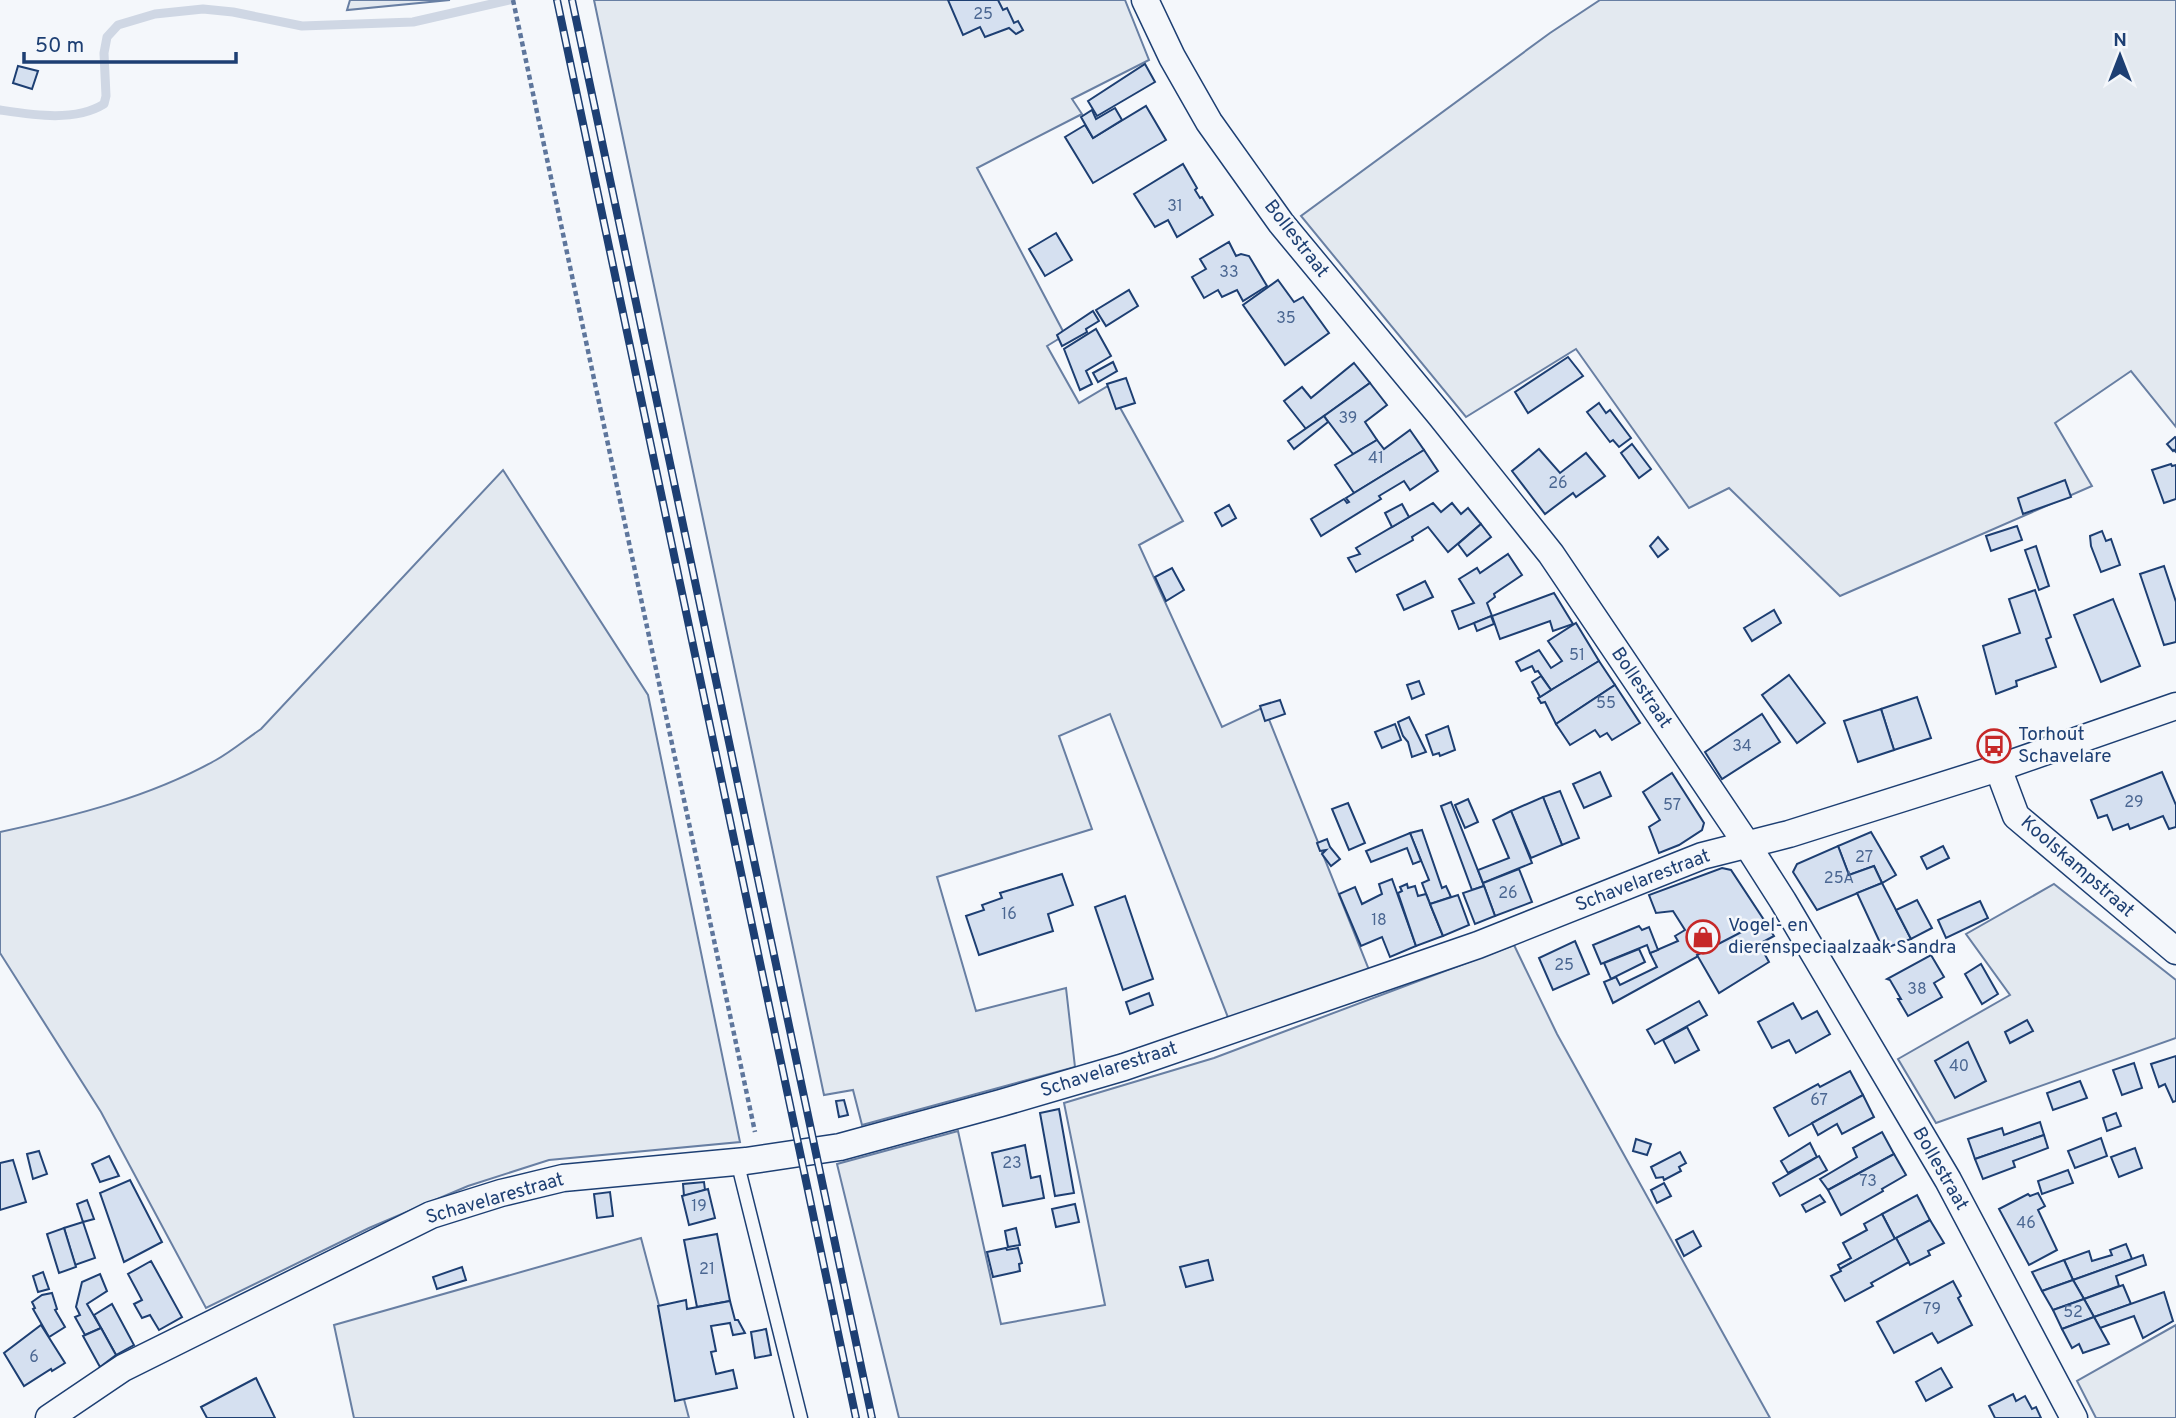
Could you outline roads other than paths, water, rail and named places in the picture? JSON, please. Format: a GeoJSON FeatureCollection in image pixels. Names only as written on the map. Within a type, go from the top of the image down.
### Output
{"type":"FeatureCollection","features":[{"type":"Feature","properties":{"kind":"street","name":"Bollestraat"},"geometry":{"type":"LineString","coordinates":[[1145,0],[1171,57],[1225,145],[1281,223],[1551,554],[1746,843],[1948,1180],[2074,1418]]}},
{"type":"Feature","properties":{"kind":"street","name":"Schavelarestraat"},"geometry":{"type":"LineString","coordinates":[[49,1418],[123,1368],[431,1215],[501,1193],[563,1178],[746,1161],[840,1147],[1124,1067],[1478,946],[1702,856],[1789,834],[1998,768],[2176,706]]}},
{"type":"Feature","properties":{"kind":"street","name":"Koolskampstraat"},"geometry":{"type":"LineString","coordinates":[[1998,768],[2016,816],[2176,951]]}},
{"type":"Feature","properties":{"kind":"lane"},"geometry":{"type":"LineString","coordinates":[[746,1161],[740,1173],[798,1417]]}},
{"type":"Feature","properties":{"kind":"waterway"},"geometry":{"type":"LineString","coordinates":[[0,110],[54,116],[93,110],[104,104],[104,53],[107,37],[118,25],[155,14],[203,9],[233,12],[302,26],[413,22],[509,0]]}},
{"type":"Feature","properties":{"kind":"railway"},"geometry":{"type":"LineString","coordinates":[[557,0],[856,1418]]}},
{"type":"Feature","properties":{"kind":"railway"},"geometry":{"type":"LineString","coordinates":[[572,0],[872,1418]]}},
{"type":"Feature","properties":{"kind":"place","name":"Torhout Schavelare"},"geometry":{"type":"Point","coordinates":[1994,746]}},
{"type":"Feature","properties":{"kind":"place","name":"Vogel- en dierenspeciaalzaak Sandra"},"geometry":{"type":"Point","coordinates":[1703,937]}}]}
